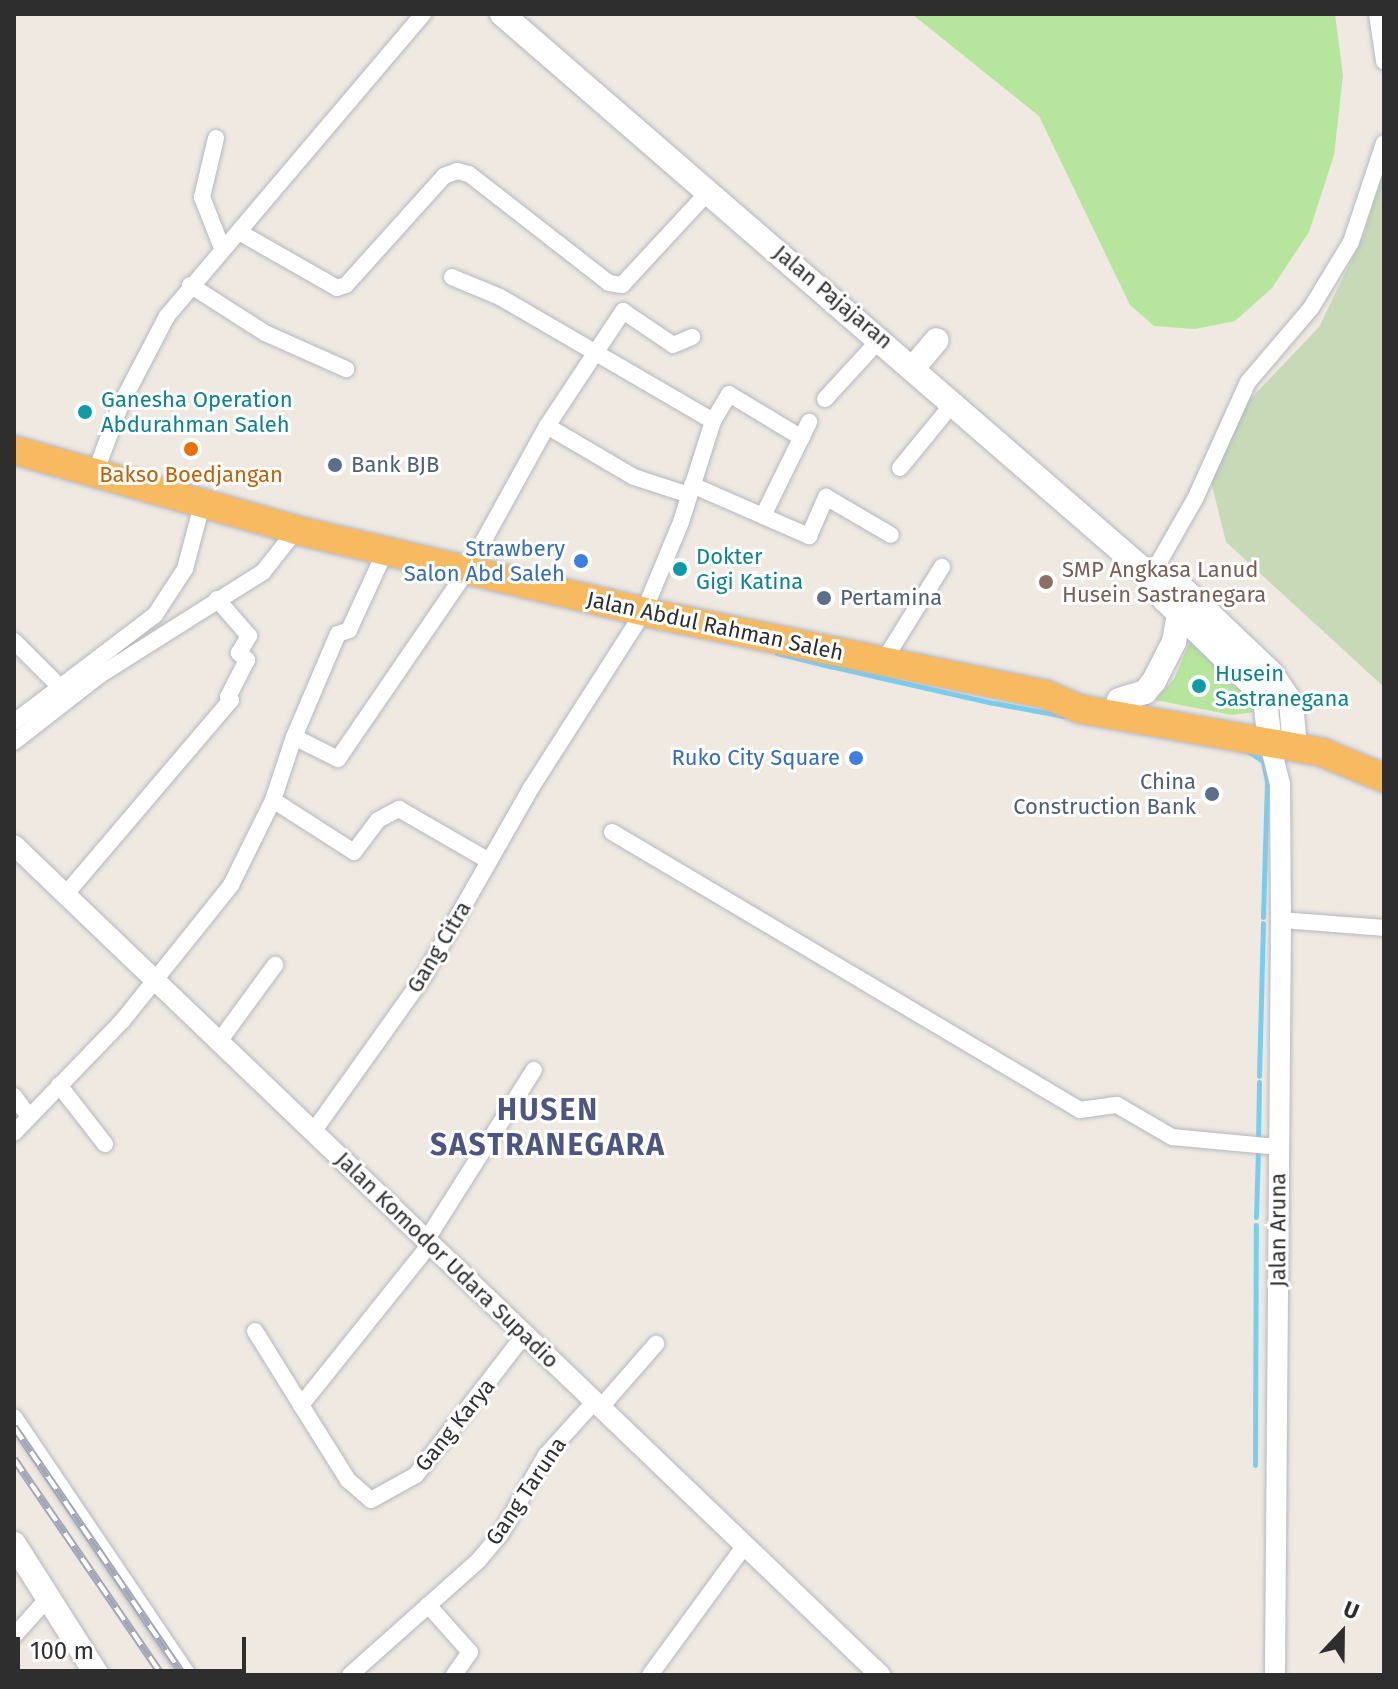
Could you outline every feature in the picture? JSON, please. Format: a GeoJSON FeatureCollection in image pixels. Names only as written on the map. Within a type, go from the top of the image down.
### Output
{"type":"FeatureCollection","features":[{"type":"Feature","properties":{"kind":"highway","name":"Jalan Abdul Rahman Saleh"},"geometry":{"type":"LineString","coordinates":[[14,450],[94,476],[203,501],[296,530],[644,611],[1047,695],[1080,709],[1284,738]]}},
{"type":"Feature","properties":{"kind":"highway","name":"Jalan Abdul Rahman Saleh"},"geometry":{"type":"LineString","coordinates":[[1047,695],[1082,693],[1284,738]]}},
{"type":"Feature","properties":{"kind":"highway"},"geometry":{"type":"LineString","coordinates":[[1284,738],[1384,759]]}},
{"type":"Feature","properties":{"kind":"highway"},"geometry":{"type":"LineString","coordinates":[[1284,738],[1384,778]]}},
{"type":"Feature","properties":{"kind":"main road","name":"Jalan Pajajaran"},"geometry":{"type":"LineString","coordinates":[[502,14],[881,338],[1156,581],[1185,591],[1271,673],[1287,694],[1284,738]]}},
{"type":"Feature","properties":{"kind":"main road"},"geometry":{"type":"LineString","coordinates":[[914,367],[937,340]]}},
{"type":"Feature","properties":{"kind":"main road","name":"Jalan Pajajaran"},"geometry":{"type":"LineString","coordinates":[[1156,581],[1165,600],[1257,689],[1284,738]]}},
{"type":"Feature","properties":{"kind":"main road"},"geometry":{"type":"LineString","coordinates":[[1119,700],[1145,692],[1154,681],[1174,642],[1179,613]]}},
{"type":"Feature","properties":{"kind":"main road"},"geometry":{"type":"LineString","coordinates":[[14,1544],[97,1675]]}},
{"type":"Feature","properties":{"kind":"street"},"geometry":{"type":"LineString","coordinates":[[94,476],[121,404],[167,316],[190,285],[239,232],[423,14]]}},
{"type":"Feature","properties":{"kind":"street"},"geometry":{"type":"LineString","coordinates":[[1377,14],[1384,61]]}},
{"type":"Feature","properties":{"kind":"street"},"geometry":{"type":"LineString","coordinates":[[216,138],[202,197],[222,248]]}},
{"type":"Feature","properties":{"kind":"street"},"geometry":{"type":"LineString","coordinates":[[1156,581],[1248,382],[1311,308],[1351,242],[1384,143]]}},
{"type":"Feature","properties":{"kind":"street"},"geometry":{"type":"LineString","coordinates":[[239,232],[337,288],[346,285],[444,176],[457,171],[469,174],[609,283],[622,285],[709,191]]}},
{"type":"Feature","properties":{"kind":"street"},"geometry":{"type":"LineString","coordinates":[[452,277],[596,351],[713,421],[729,394],[802,438]]}},
{"type":"Feature","properties":{"kind":"street"},"geometry":{"type":"LineString","coordinates":[[190,285],[265,333],[346,369]]}},
{"type":"Feature","properties":{"kind":"street"},"geometry":{"type":"LineString","coordinates":[[294,737],[338,759],[468,569],[547,426],[623,311],[673,345],[692,337]]}},
{"type":"Feature","properties":{"kind":"street"},"geometry":{"type":"LineString","coordinates":[[825,399],[881,338]]}},
{"type":"Feature","properties":{"kind":"street"},"geometry":{"type":"LineString","coordinates":[[900,468],[954,402]]}},
{"type":"Feature","properties":{"kind":"street","name":"Gang Citra"},"geometry":{"type":"LineString","coordinates":[[313,1132],[422,979],[553,754],[644,611],[691,490],[713,421]]}},
{"type":"Feature","properties":{"kind":"street"},"geometry":{"type":"LineString","coordinates":[[763,516],[809,422]]}},
{"type":"Feature","properties":{"kind":"street"},"geometry":{"type":"LineString","coordinates":[[547,426],[644,482],[691,490],[809,536],[826,497],[891,535]]}},
{"type":"Feature","properties":{"kind":"street"},"geometry":{"type":"LineString","coordinates":[[14,722],[167,601],[185,569],[203,501]]}},
{"type":"Feature","properties":{"kind":"street"},"geometry":{"type":"LineString","coordinates":[[14,742],[100,675],[263,572],[296,530]]}},
{"type":"Feature","properties":{"kind":"street"},"geometry":{"type":"LineString","coordinates":[[14,1133],[152,982],[231,885],[273,800],[294,737],[338,634],[349,630],[386,550]]}},
{"type":"Feature","properties":{"kind":"street"},"geometry":{"type":"LineString","coordinates":[[883,662],[942,567]]}},
{"type":"Feature","properties":{"kind":"street"},"geometry":{"type":"LineString","coordinates":[[65,895],[231,700],[228,697],[247,660],[239,653],[249,636],[217,599]]}},
{"type":"Feature","properties":{"kind":"street"},"geometry":{"type":"LineString","coordinates":[[14,641],[60,687]]}},
{"type":"Feature","properties":{"kind":"street","name":"Jalan Aruna"},"geometry":{"type":"LineString","coordinates":[[1275,1675],[1272,1144],[1281,920],[1280,784],[1284,738]]}},
{"type":"Feature","properties":{"kind":"street"},"geometry":{"type":"LineString","coordinates":[[273,800],[354,852],[378,820],[399,809],[489,861]]}},
{"type":"Feature","properties":{"kind":"street"},"geometry":{"type":"LineString","coordinates":[[612,832],[1080,1110],[1117,1105],[1172,1137],[1272,1144]]}},
{"type":"Feature","properties":{"kind":"street","name":"Jalan Komodor Udara Supadio"},"geometry":{"type":"LineString","coordinates":[[14,845],[152,982],[429,1241],[880,1675]]}},
{"type":"Feature","properties":{"kind":"street"},"geometry":{"type":"LineString","coordinates":[[1281,920],[1384,928]]}},
{"type":"Feature","properties":{"kind":"street"},"geometry":{"type":"LineString","coordinates":[[218,1043],[275,965]]}},
{"type":"Feature","properties":{"kind":"street"},"geometry":{"type":"LineString","coordinates":[[255,1331],[301,1405],[429,1241],[534,1070]]}},
{"type":"Feature","properties":{"kind":"street"},"geometry":{"type":"LineString","coordinates":[[59,1085],[105,1144]]}},
{"type":"Feature","properties":{"kind":"street"},"geometry":{"type":"LineString","coordinates":[[14,1096],[28,1115]]}},
{"type":"Feature","properties":{"kind":"street","name":"Gang Karya"},"geometry":{"type":"LineString","coordinates":[[301,1405],[348,1480],[371,1500],[416,1475],[525,1334]]}},
{"type":"Feature","properties":{"kind":"street","name":"Gang Taruna"},"geometry":{"type":"LineString","coordinates":[[350,1675],[500,1535],[546,1455],[656,1344]]}},
{"type":"Feature","properties":{"kind":"street"},"geometry":{"type":"LineString","coordinates":[[14,1417],[188,1675]]}},
{"type":"Feature","properties":{"kind":"street"},"geometry":{"type":"LineString","coordinates":[[650,1675],[745,1545]]}},
{"type":"Feature","properties":{"kind":"street"},"geometry":{"type":"LineString","coordinates":[[14,1636],[48,1598]]}},
{"type":"Feature","properties":{"kind":"street"},"geometry":{"type":"LineString","coordinates":[[428,1605],[470,1652],[454,1675]]}},
{"type":"Feature","properties":{"kind":"green space"},"geometry":{"type":"Polygon","coordinates":[[[912,14],[1335,14],[1343,75],[1334,155],[1309,232],[1272,288],[1235,321],[1195,329],[1154,326],[1130,305],[1039,116],[912,14]]]}},
{"type":"Feature","properties":{"kind":"green space"},"geometry":{"type":"Polygon","coordinates":[[[1384,170],[1384,687],[1226,542],[1211,481],[1239,411],[1319,327],[1363,236],[1384,170]]]}},
{"type":"Feature","properties":{"kind":"green space"},"geometry":{"type":"Polygon","coordinates":[[[1193,634],[1255,692],[1255,712],[1232,715],[1155,700],[1174,679],[1193,634]]]}},
{"type":"Feature","properties":{"kind":"waterway"},"geometry":{"type":"LineString","coordinates":[[777,653],[833,667]]}},
{"type":"Feature","properties":{"kind":"waterway"},"geometry":{"type":"LineString","coordinates":[[835,667],[878,677]]}},
{"type":"Feature","properties":{"kind":"waterway"},"geometry":{"type":"LineString","coordinates":[[878,677],[992,703]]}},
{"type":"Feature","properties":{"kind":"waterway"},"geometry":{"type":"LineString","coordinates":[[994,703],[1064,716]]}},
{"type":"Feature","properties":{"kind":"waterway"},"geometry":{"type":"LineString","coordinates":[[1246,750],[1263,761],[1267,782],[1263,917]]}},
{"type":"Feature","properties":{"kind":"waterway"},"geometry":{"type":"LineString","coordinates":[[1259,1076],[1263,923]]}},
{"type":"Feature","properties":{"kind":"waterway"},"geometry":{"type":"LineString","coordinates":[[1258,1141],[1259,1082]]}},
{"type":"Feature","properties":{"kind":"waterway"},"geometry":{"type":"LineString","coordinates":[[1256,1217],[1258,1151]]}},
{"type":"Feature","properties":{"kind":"waterway"},"geometry":{"type":"LineString","coordinates":[[1255,1465],[1256,1225]]}},
{"type":"Feature","properties":{"kind":"railway"},"geometry":{"type":"LineString","coordinates":[[14,1427],[183,1675]]}},
{"type":"Feature","properties":{"kind":"railway"},"geometry":{"type":"LineString","coordinates":[[14,1459],[162,1675]]}},
{"type":"Feature","properties":{"kind":"place","name":"Ganesha Operation Abdurahman Saleh"},"geometry":{"type":"Point","coordinates":[85,412]}},
{"type":"Feature","properties":{"kind":"place","name":"Bakso Boedjangan"},"geometry":{"type":"Point","coordinates":[191,449]}},
{"type":"Feature","properties":{"kind":"place","name":"Bank BJB"},"geometry":{"type":"Point","coordinates":[335,465]}},
{"type":"Feature","properties":{"kind":"place","name":"Strawbery Salon Abd Saleh"},"geometry":{"type":"Point","coordinates":[581,561]}},
{"type":"Feature","properties":{"kind":"place","name":"Dokter Gigi Katina"},"geometry":{"type":"Point","coordinates":[680,569]}},
{"type":"Feature","properties":{"kind":"place","name":"SMP Angkasa Lanud Husein Sastranegara"},"geometry":{"type":"Point","coordinates":[1046,582]}},
{"type":"Feature","properties":{"kind":"place","name":"Pertamina"},"geometry":{"type":"Point","coordinates":[824,598]}},
{"type":"Feature","properties":{"kind":"place","name":"Husein Sastranegana"},"geometry":{"type":"Point","coordinates":[1199,686]}},
{"type":"Feature","properties":{"kind":"place","name":"Ruko City Square"},"geometry":{"type":"Point","coordinates":[856,758]}},
{"type":"Feature","properties":{"kind":"place","name":"China Construction Bank"},"geometry":{"type":"Point","coordinates":[1212,794]}},
{"type":"Feature","properties":{"kind":"district","name":"HUSEN SASTRANEGARA"},"geometry":{"type":"Point","coordinates":[548,1127]}}]}
